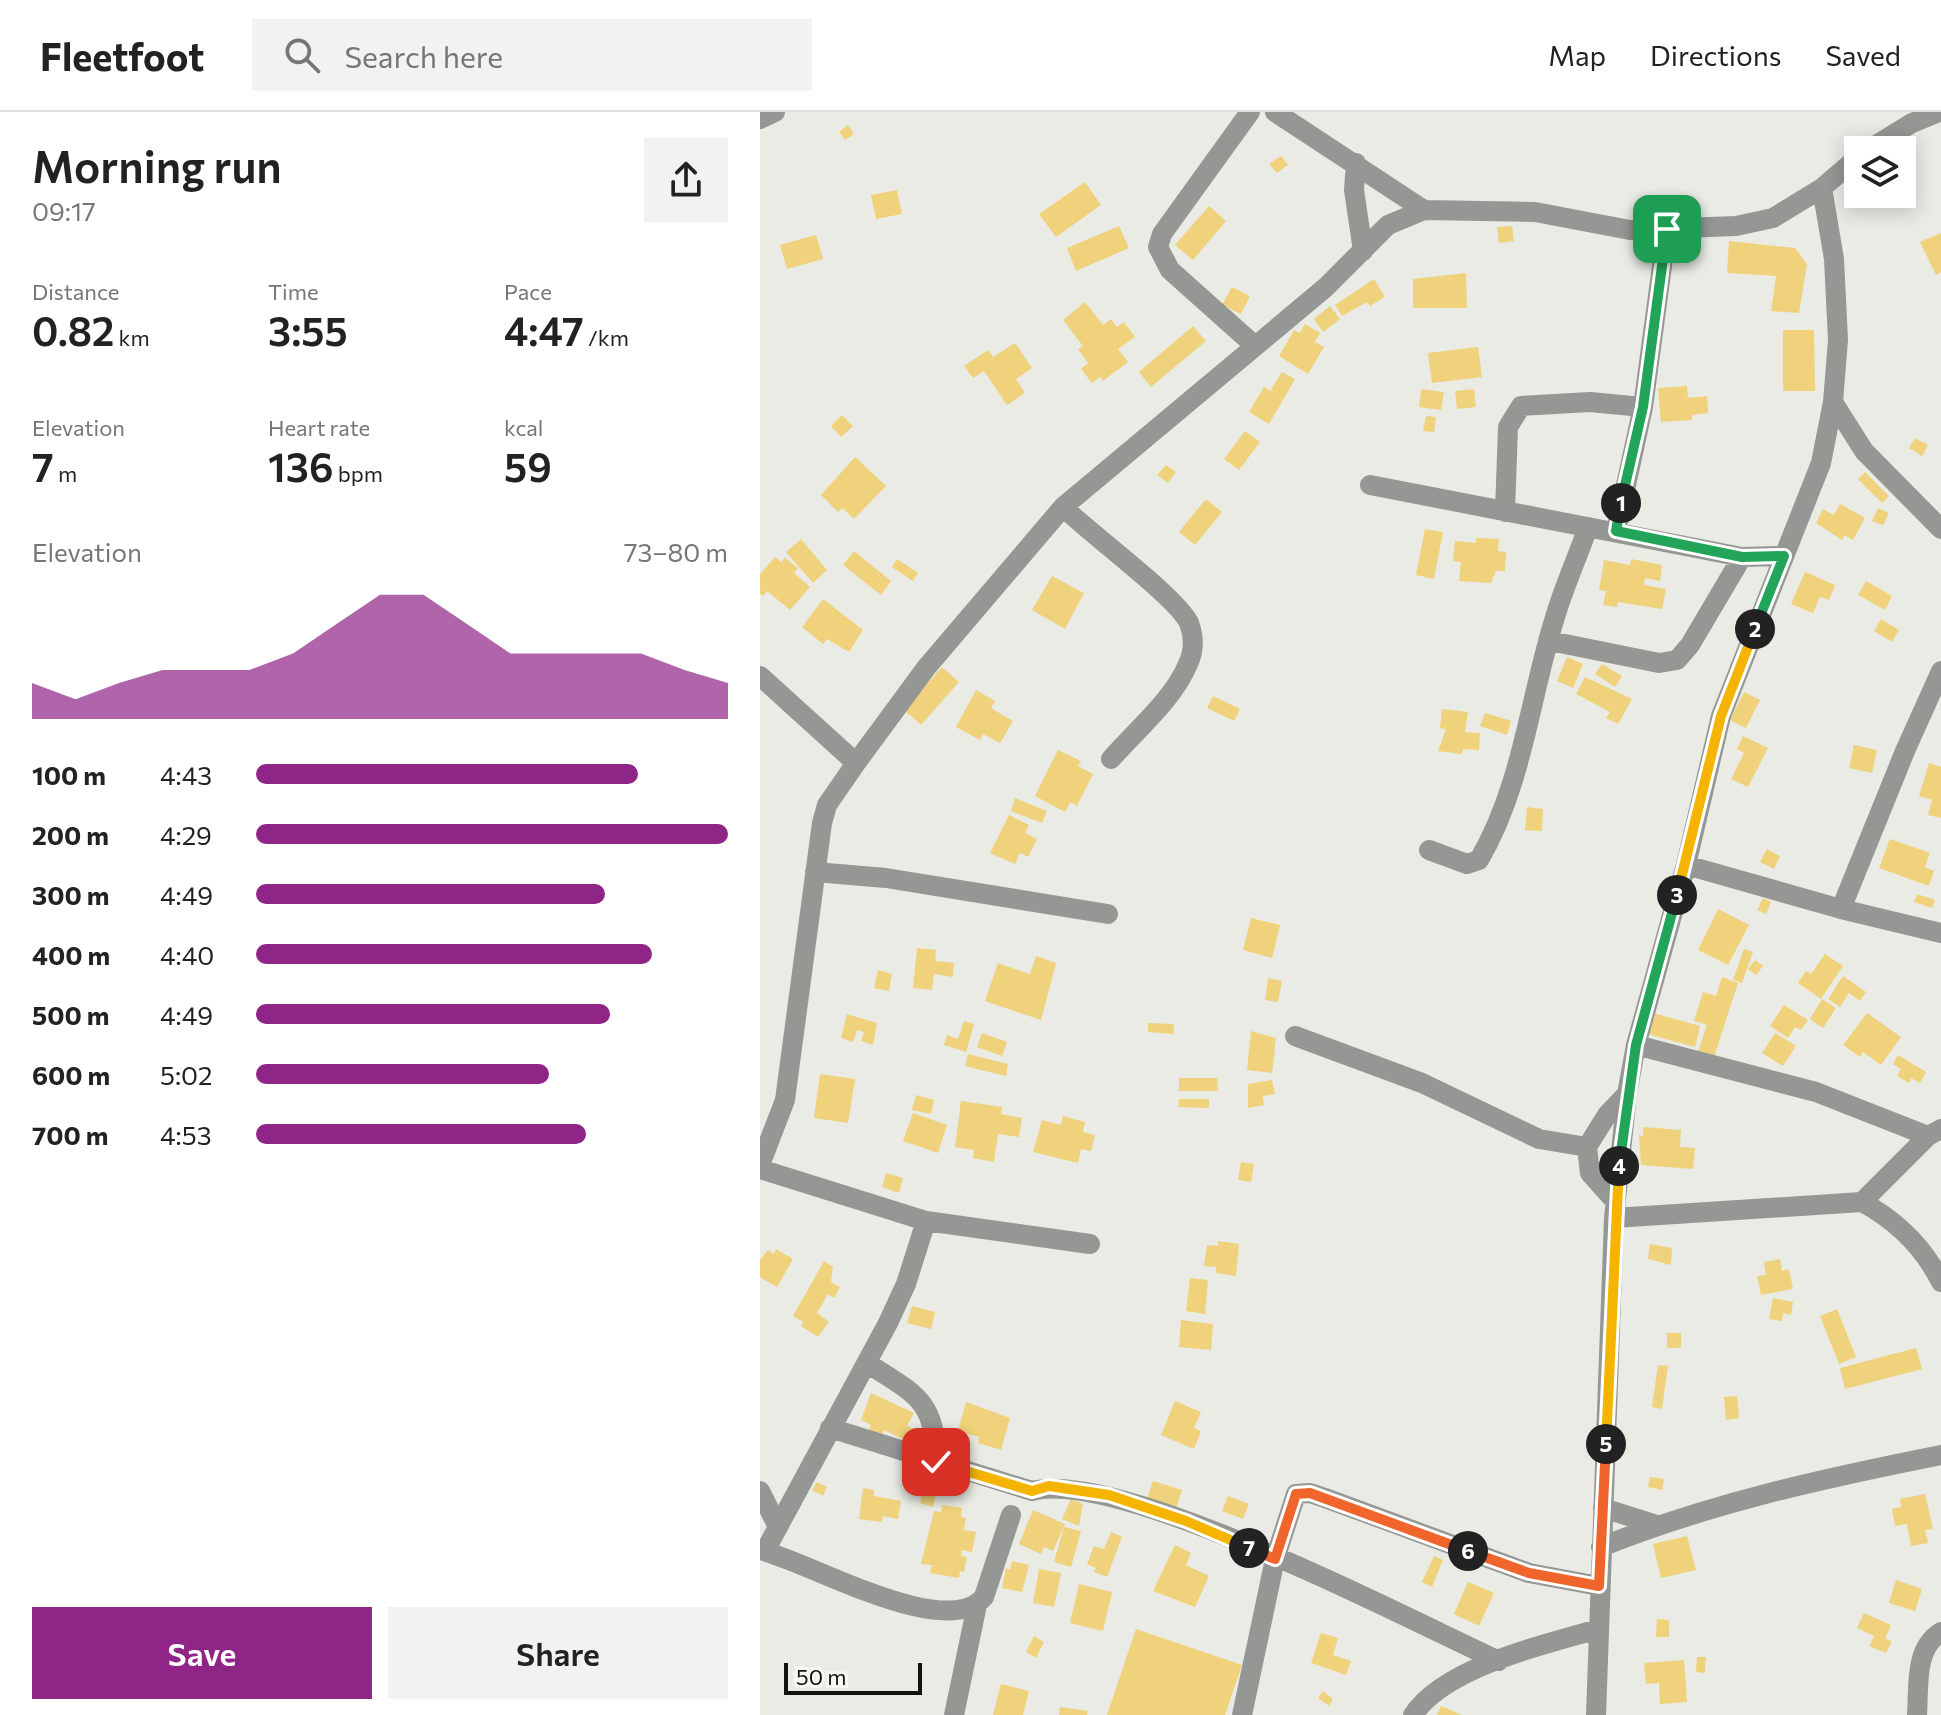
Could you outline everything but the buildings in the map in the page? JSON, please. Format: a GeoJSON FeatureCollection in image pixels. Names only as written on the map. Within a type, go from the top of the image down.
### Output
{"type":"FeatureCollection","features":[{"type":"Feature","properties":{"kind":"street"},"geometry":{"type":"LineString","coordinates":[[760,119],[775,112]]}},
{"type":"Feature","properties":{"kind":"street"},"geometry":{"type":"LineString","coordinates":[[1250,112],[1162,234],[1158,247],[1170,270],[1254,345]]}},
{"type":"Feature","properties":{"kind":"street"},"geometry":{"type":"LineString","coordinates":[[1275,112],[1424,210]]}},
{"type":"Feature","properties":{"kind":"street"},"geometry":{"type":"LineString","coordinates":[[1891,136],[1939,112]]}},
{"type":"Feature","properties":{"kind":"street"},"geometry":{"type":"LineString","coordinates":[[1356,163],[1354,190],[1363,251]]}},
{"type":"Feature","properties":{"kind":"street"},"geometry":{"type":"LineString","coordinates":[[1090,1244],[926,1221],[760,1167],[785,1100],[815,872],[827,805],[856,763],[926,668],[1063,507],[1326,287],[1388,225],[1424,210],[1535,212],[1603,227],[1667,229],[1736,226],[1773,218],[1822,188],[1844,169]]}},
{"type":"Feature","properties":{"kind":"street"},"geometry":{"type":"LineString","coordinates":[[1596,1715],[1615,1210],[1627,1094],[1636,1045],[1686,865],[1721,716],[1821,463],[1833,402],[1838,340],[1834,259],[1822,188]]}},
{"type":"Feature","properties":{"kind":"street"},"geometry":{"type":"LineString","coordinates":[[1616,531],[1643,407],[1667,229]]}},
{"type":"Feature","properties":{"kind":"street"},"geometry":{"type":"LineString","coordinates":[[1505,512],[1508,427],[1521,406],[1578,402],[1643,407]]}},
{"type":"Feature","properties":{"kind":"street"},"geometry":{"type":"LineString","coordinates":[[1833,402],[1864,451],[1941,529]]}},
{"type":"Feature","properties":{"kind":"street"},"geometry":{"type":"LineString","coordinates":[[1370,485],[1742,557],[1784,556]]}},
{"type":"Feature","properties":{"kind":"street"},"geometry":{"type":"LineString","coordinates":[[1063,507],[1168,599],[1188,621],[1194,646],[1188,666],[1169,694],[1111,759]]}},
{"type":"Feature","properties":{"kind":"street"},"geometry":{"type":"LineString","coordinates":[[1429,850],[1467,864],[1479,860],[1485,850],[1514,772],[1555,616],[1588,527]]}},
{"type":"Feature","properties":{"kind":"street"},"geometry":{"type":"LineString","coordinates":[[1550,641],[1659,663],[1677,660],[1690,645],[1742,557]]}},
{"type":"Feature","properties":{"kind":"street"},"geometry":{"type":"LineString","coordinates":[[1841,909],[1941,671]]}},
{"type":"Feature","properties":{"kind":"street"},"geometry":{"type":"LineString","coordinates":[[760,676],[856,763]]}},
{"type":"Feature","properties":{"kind":"street"},"geometry":{"type":"LineString","coordinates":[[1686,865],[1841,909],[1941,933]]}},
{"type":"Feature","properties":{"kind":"street"},"geometry":{"type":"LineString","coordinates":[[815,872],[886,878],[1108,914]]}},
{"type":"Feature","properties":{"kind":"street"},"geometry":{"type":"LineString","coordinates":[[1295,1036],[1422,1083],[1539,1139],[1587,1147]]}},
{"type":"Feature","properties":{"kind":"street"},"geometry":{"type":"LineString","coordinates":[[1636,1045],[1816,1092],[1935,1132],[1862,1202]]}},
{"type":"Feature","properties":{"kind":"street"},"geometry":{"type":"LineString","coordinates":[[1615,1210],[1590,1173],[1587,1147],[1607,1115],[1627,1094]]}},
{"type":"Feature","properties":{"kind":"street"},"geometry":{"type":"LineString","coordinates":[[1615,1210],[1862,1202],[1890,1217],[1910,1237],[1941,1282]]}},
{"type":"Feature","properties":{"kind":"street"},"geometry":{"type":"LineString","coordinates":[[926,1221],[906,1284],[867,1363],[762,1550],[890,1599],[939,1612],[958,1613],[977,1605]]}},
{"type":"Feature","properties":{"kind":"street"},"geometry":{"type":"LineString","coordinates":[[867,1363],[926,1406],[936,1429],[936,1462]]}},
{"type":"Feature","properties":{"kind":"street"},"geometry":{"type":"LineString","coordinates":[[830,1428],[1032,1491],[1049,1486],[1109,1495],[1186,1521],[1499,1661]]}},
{"type":"Feature","properties":{"kind":"street"},"geometry":{"type":"LineString","coordinates":[[1601,1547],[1657,1525],[1797,1484],[1941,1455]]}},
{"type":"Feature","properties":{"kind":"street"},"geometry":{"type":"LineString","coordinates":[[760,1491],[777,1525]]}},
{"type":"Feature","properties":{"kind":"street"},"geometry":{"type":"LineString","coordinates":[[1242,1715],[1275,1559],[1296,1494],[1310,1493],[1529,1573],[1599,1586]]}},
{"type":"Feature","properties":{"kind":"street"},"geometry":{"type":"LineString","coordinates":[[1603,1508],[1657,1525]]}},
{"type":"Feature","properties":{"kind":"street"},"geometry":{"type":"LineString","coordinates":[[954,1715],[977,1605],[989,1588],[1011,1515]]}},
{"type":"Feature","properties":{"kind":"street"},"geometry":{"type":"LineString","coordinates":[[1413,1715],[1424,1699],[1438,1688],[1499,1661],[1599,1629]]}},
{"type":"Feature","properties":{"kind":"street"},"geometry":{"type":"LineString","coordinates":[[1917,1715],[1920,1662],[1927,1645],[1941,1632]]}},
{"type":"Feature","properties":{"kind":"route"},"geometry":{"type":"LineString","coordinates":[[936,1462],[1032,1491],[1049,1486],[1109,1495],[1186,1521],[1275,1559],[1296,1494],[1310,1493],[1529,1573],[1599,1586],[1612,1329],[1614,1218],[1627,1094],[1636,1045],[1686,865],[1721,716],[1784,556],[1742,557],[1616,531],[1643,407],[1657,322],[1667,229]]}}]}
